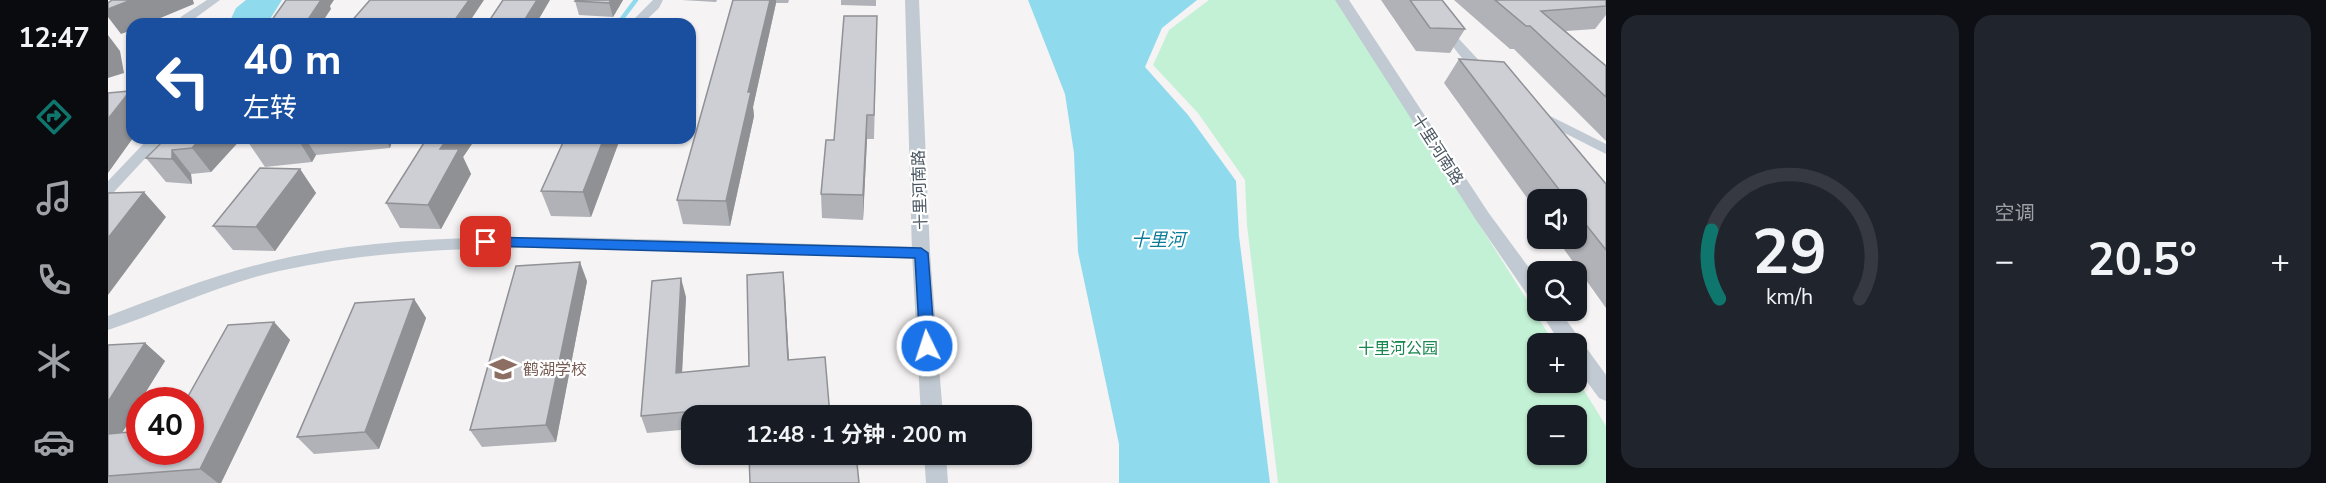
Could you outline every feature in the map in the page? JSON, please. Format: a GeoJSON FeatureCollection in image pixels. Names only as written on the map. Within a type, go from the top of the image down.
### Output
{"type":"FeatureCollection","features":[{"type":"Feature","properties":{"kind":"street"},"geometry":{"type":"LineString","coordinates":[[186,18],[215,0]]}},
{"type":"Feature","properties":{"kind":"street"},"geometry":{"type":"LineString","coordinates":[[641,18],[655,6],[658,0]]}},
{"type":"Feature","properties":{"kind":"street","name":"十里河南路"},"geometry":{"type":"LineString","coordinates":[[912,0],[921,253],[931,405]]}},
{"type":"Feature","properties":{"kind":"street","name":"十里河南路"},"geometry":{"type":"LineString","coordinates":[[1342,0],[1482,216],[1527,279]]}},
{"type":"Feature","properties":{"kind":"street"},"geometry":{"type":"LineString","coordinates":[[1435,0],[1442,24],[1449,34],[1470,62],[1497,84]]}},
{"type":"Feature","properties":{"kind":"street"},"geometry":{"type":"LineString","coordinates":[[1533,111],[1606,150]]}},
{"type":"Feature","properties":{"kind":"street"},"geometry":{"type":"LineString","coordinates":[[108,190],[151,144]]}},
{"type":"Feature","properties":{"kind":"street"},"geometry":{"type":"LineString","coordinates":[[108,323],[216,284],[279,265],[398,247],[486,242],[566,242],[921,253]]}},
{"type":"Feature","properties":{"kind":"street"},"geometry":{"type":"LineString","coordinates":[[1587,365],[1606,392]]}},
{"type":"Feature","properties":{"kind":"street"},"geometry":{"type":"LineString","coordinates":[[936,465],[937,483]]}},
{"type":"Feature","properties":{"kind":"green space","name":"十里河公园"},"geometry":{"type":"Polygon","coordinates":[[[1209,0],[1338,0],[1527,300],[1527,321],[1540,321],[1548,333],[1527,333],[1527,393],[1586,393],[1606,426],[1606,483],[1278,483],[1247,225],[1245,180],[1198,113],[1153,65],[1169,30],[1209,0]]]}},
{"type":"Feature","properties":{"kind":"water"},"geometry":{"type":"Polygon","coordinates":[[[246,0],[282,0],[271,18],[231,18],[236,8],[246,0]]]}},
{"type":"Feature","properties":{"kind":"water","name":"十里河"},"geometry":{"type":"Polygon","coordinates":[[[1028,0],[1197,0],[1162,28],[1145,67],[1188,115],[1236,181],[1239,236],[1270,483],[1119,483],[1119,444],[1078,252],[1074,153],[1065,94],[1028,0]]]}},
{"type":"Feature","properties":{"kind":"building"},"geometry":{"type":"Polygon","coordinates":[[[112,0],[131,0],[108,9],[108,3],[112,0]]]}},
{"type":"Feature","properties":{"kind":"building"},"geometry":{"type":"Polygon","coordinates":[[[286,0],[321,0],[309,18],[273,18],[286,0]]]}},
{"type":"Feature","properties":{"kind":"building"},"geometry":{"type":"Polygon","coordinates":[[[370,0],[469,0],[456,18],[354,18],[370,0]]]}},
{"type":"Feature","properties":{"kind":"building"},"geometry":{"type":"Polygon","coordinates":[[[503,0],[537,0],[526,18],[491,18],[503,0]]]}},
{"type":"Feature","properties":{"kind":"building"},"geometry":{"type":"Polygon","coordinates":[[[576,0],[611,0],[609,3],[576,0]]]}},
{"type":"Feature","properties":{"kind":"building"},"geometry":{"type":"Polygon","coordinates":[[[733,0],[770,0],[748,92],[751,92],[726,201],[677,200],[693,144],[696,144],[696,132],[733,0]]]}},
{"type":"Feature","properties":{"kind":"building"},"geometry":{"type":"Polygon","coordinates":[[[1410,0],[1442,0],[1465,29],[1430,28],[1410,0]]]}},
{"type":"Feature","properties":{"kind":"building"},"geometry":{"type":"Polygon","coordinates":[[[1495,0],[1606,0],[1606,6],[1541,11],[1606,66],[1606,97],[1530,26],[1526,26],[1495,0]]]}},
{"type":"Feature","properties":{"kind":"building"},"geometry":{"type":"Polygon","coordinates":[[[844,16],[877,16],[874,115],[867,115],[863,195],[821,194],[826,140],[834,140],[844,16]]]}},
{"type":"Feature","properties":{"kind":"building"},"geometry":{"type":"Polygon","coordinates":[[[1459,59],[1504,62],[1606,184],[1606,250],[1587,226],[1587,189],[1559,189],[1459,59]]]}},
{"type":"Feature","properties":{"kind":"building"},"geometry":{"type":"Polygon","coordinates":[[[126,91],[126,96],[108,119],[108,93],[126,91]]]}},
{"type":"Feature","properties":{"kind":"building"},"geometry":{"type":"Polygon","coordinates":[[[160,144],[196,144],[192,148],[172,150],[172,159],[146,158],[160,144]]]}},
{"type":"Feature","properties":{"kind":"building"},"geometry":{"type":"Polygon","coordinates":[[[423,144],[444,144],[440,149],[459,149],[428,205],[386,203],[423,144]]]}},
{"type":"Feature","properties":{"kind":"building"},"geometry":{"type":"Polygon","coordinates":[[[562,144],[602,144],[583,192],[541,191],[562,144]]]}},
{"type":"Feature","properties":{"kind":"building"},"geometry":{"type":"Polygon","coordinates":[[[260,168],[300,169],[256,227],[213,226],[260,168]]]}},
{"type":"Feature","properties":{"kind":"building"},"geometry":{"type":"Polygon","coordinates":[[[144,192],[108,238],[108,193],[144,192]]]}},
{"type":"Feature","properties":{"kind":"building"},"geometry":{"type":"Polygon","coordinates":[[[580,262],[546,425],[470,430],[516,266],[580,262]]]}},
{"type":"Feature","properties":{"kind":"building"},"geometry":{"type":"Polygon","coordinates":[[[783,272],[788,360],[825,357],[829,405],[681,405],[681,412],[641,416],[652,281],[681,278],[676,373],[749,366],[747,275],[783,272]]]}},
{"type":"Feature","properties":{"kind":"building"},"geometry":{"type":"Polygon","coordinates":[[[414,299],[365,432],[297,437],[355,303],[414,299]]]}},
{"type":"Feature","properties":{"kind":"building"},"geometry":{"type":"Polygon","coordinates":[[[274,322],[204,461],[204,387],[193,387],[228,325],[274,322]]]}},
{"type":"Feature","properties":{"kind":"building"},"geometry":{"type":"Polygon","coordinates":[[[145,343],[108,402],[108,345],[145,343]]]}},
{"type":"Feature","properties":{"kind":"building"},"geometry":{"type":"Polygon","coordinates":[[[126,432],[126,465],[202,465],[200,469],[108,476],[108,434],[126,432]]]}},
{"type":"Feature","properties":{"kind":"building"},"geometry":{"type":"Polygon","coordinates":[[[749,465],[857,465],[859,483],[750,483],[749,465]]]}},
{"type":"Feature","properties":{"kind":"waterway"},"geometry":{"type":"LineString","coordinates":[[622,18],[636,0]]}},
{"type":"Feature","properties":{"kind":"place","name":"鹤湖学校"},"geometry":{"type":"Point","coordinates":[503,369]}},
{"type":"Feature","properties":{"kind":"route"},"geometry":{"type":"LineString","coordinates":[[486,242],[589,242],[921,253],[927,346]]}}]}
